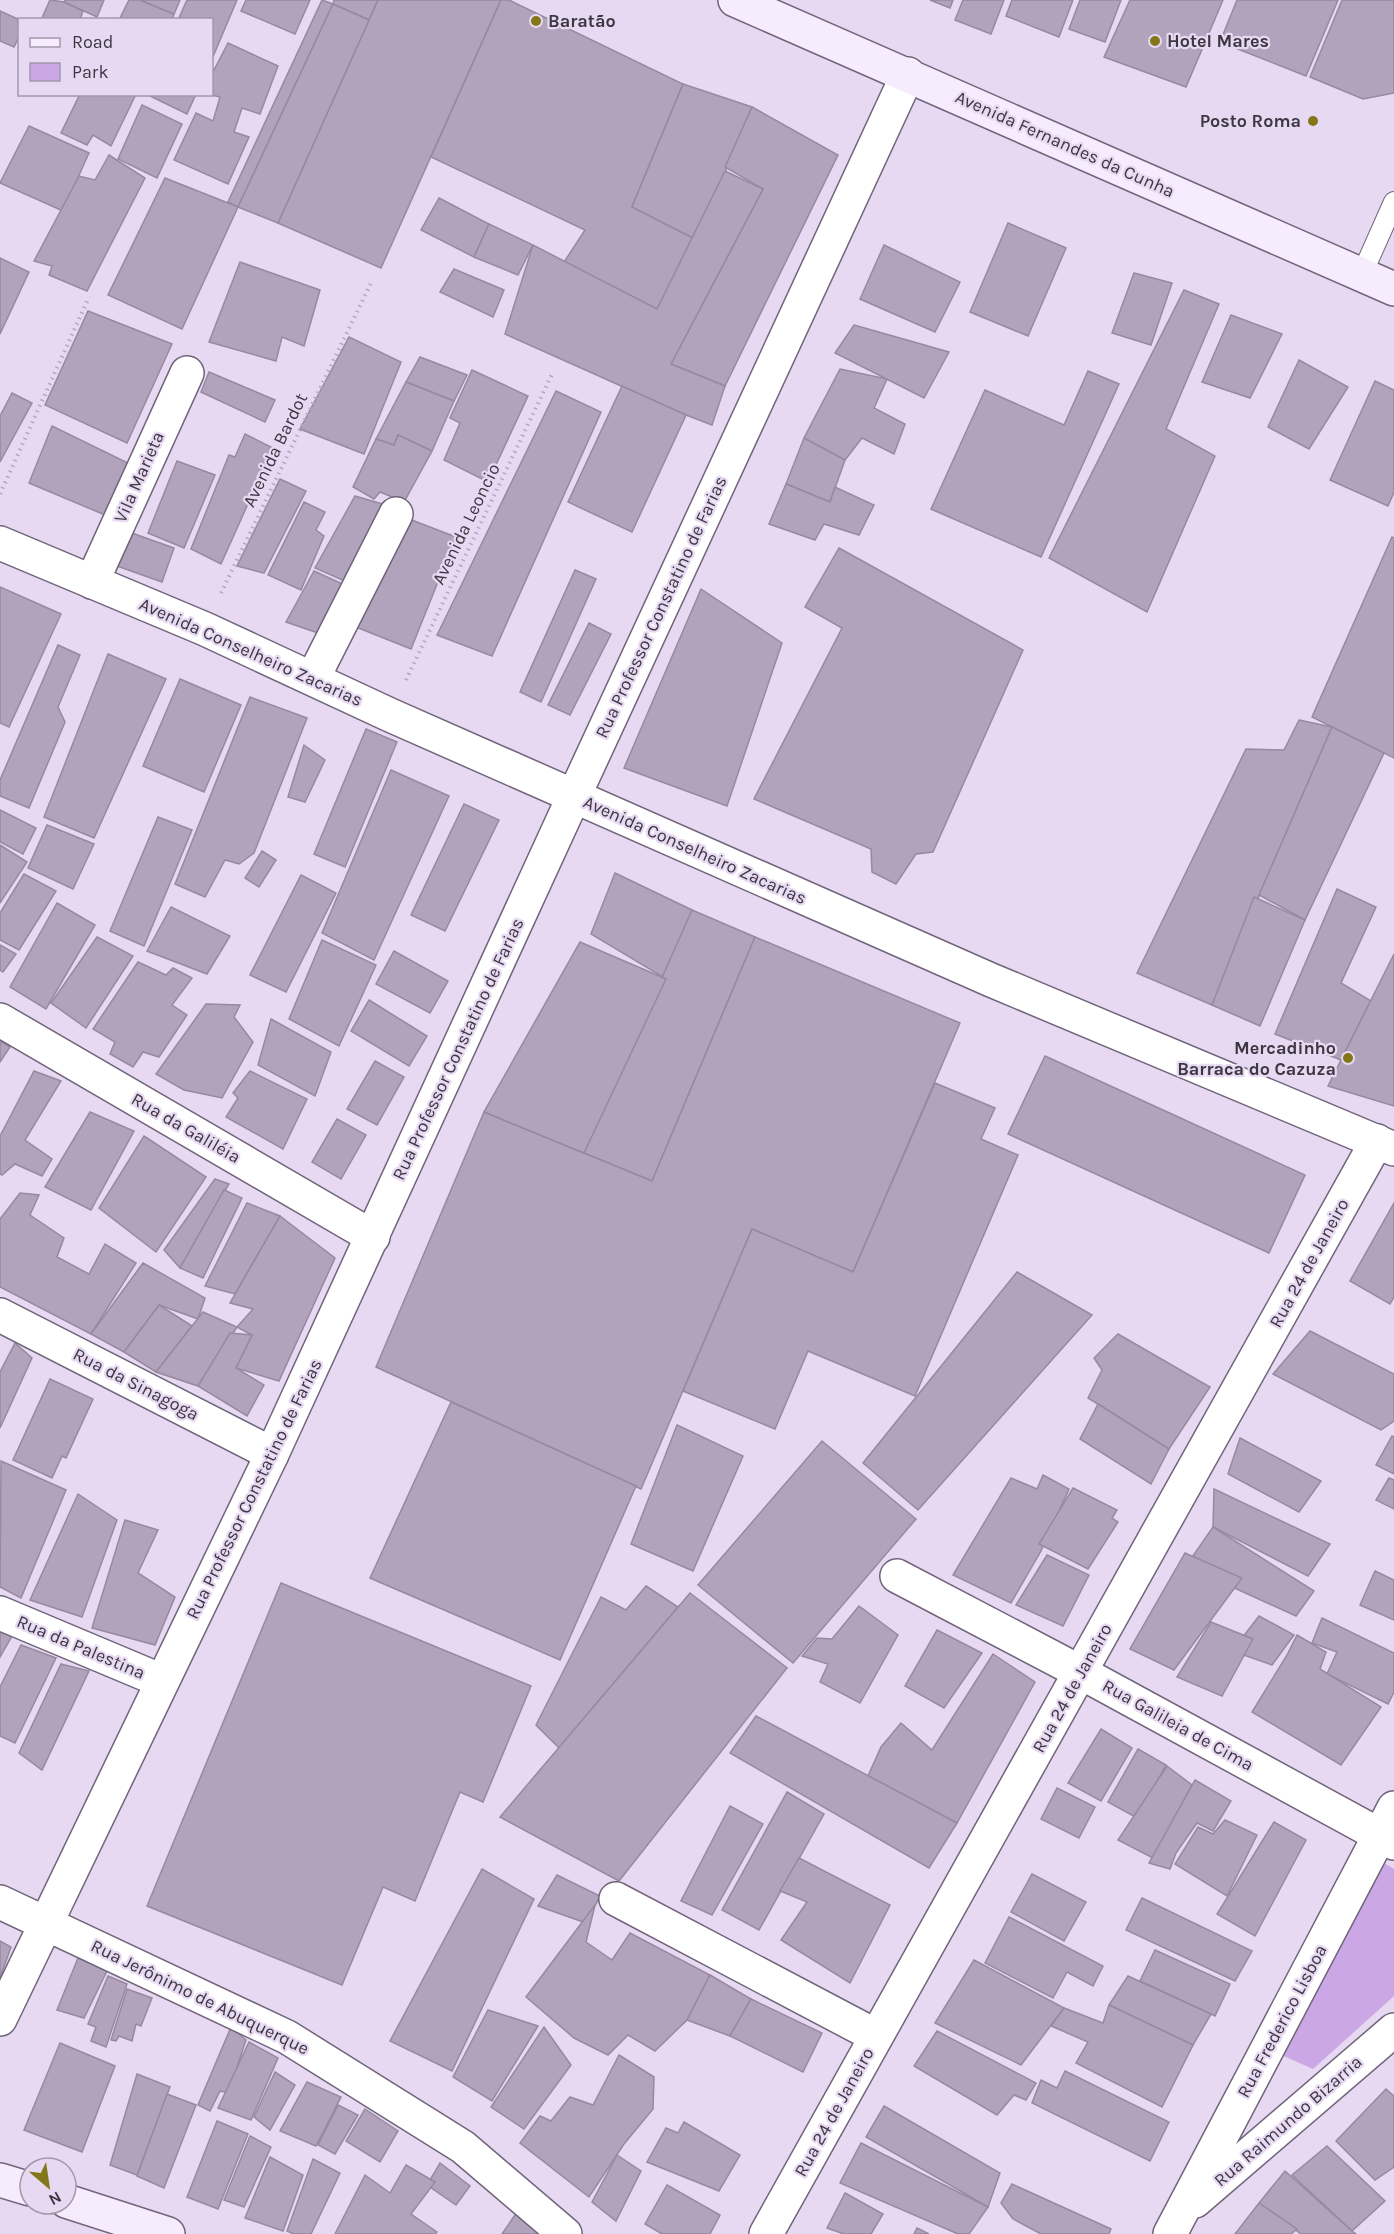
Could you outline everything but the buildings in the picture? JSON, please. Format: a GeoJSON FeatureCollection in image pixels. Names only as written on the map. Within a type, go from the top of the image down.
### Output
{"type":"FeatureCollection","features":[{"type":"Feature","properties":{"kind":"main road","name":"Avenida Fernandes da Cunha"},"geometry":{"type":"LineString","coordinates":[[735,0],[1394,289]]}},
{"type":"Feature","properties":{"kind":"main road"},"geometry":{"type":"LineString","coordinates":[[0,2180],[18,2186]]}},
{"type":"Feature","properties":{"kind":"main road"},"geometry":{"type":"LineString","coordinates":[[78,2205],[168,2234]]}},
{"type":"Feature","properties":{"kind":"street","name":"Rua Professor Constatino de Farias"},"geometry":{"type":"LineString","coordinates":[[0,2019],[272,1454],[573,796],[908,74]]}},
{"type":"Feature","properties":{"kind":"street","name":"Vila Marieta"},"geometry":{"type":"LineString","coordinates":[[92,582],[187,373]]}},
{"type":"Feature","properties":{"kind":"street"},"geometry":{"type":"LineString","coordinates":[[313,678],[396,514]]}},
{"type":"Feature","properties":{"kind":"street","name":"Avenida Conselheiro Zacarias"},"geometry":{"type":"LineString","coordinates":[[0,543],[205,629],[390,715],[991,980],[1385,1145]]}},
{"type":"Feature","properties":{"kind":"street","name":"Rua da Galiléia"},"geometry":{"type":"LineString","coordinates":[[0,1020],[373,1236]]}},
{"type":"Feature","properties":{"kind":"street","name":"Rua 24 de Janeiro"},"geometry":{"type":"LineString","coordinates":[[766,2234],[1080,1672],[1385,1145]]}},
{"type":"Feature","properties":{"kind":"street","name":"Rua da Sinagoga"},"geometry":{"type":"LineString","coordinates":[[0,1315],[272,1454]]}},
{"type":"Feature","properties":{"kind":"street","name":"Rua Galileia de Cima"},"geometry":{"type":"LineString","coordinates":[[897,1576],[1389,1829]]}},
{"type":"Feature","properties":{"kind":"street","name":"Rua da Palestina"},"geometry":{"type":"LineString","coordinates":[[0,1614],[162,1681]]}},
{"type":"Feature","properties":{"kind":"street","name":"Rua Frederico Lisboa"},"geometry":{"type":"LineString","coordinates":[[1176,2223],[1389,1829]]}},
{"type":"Feature","properties":{"kind":"street"},"geometry":{"type":"LineString","coordinates":[[616,1899],[876,2036]]}},
{"type":"Feature","properties":{"kind":"street","name":"Rua Jerônimo de Abuquerque"},"geometry":{"type":"LineString","coordinates":[[0,1902],[287,2037],[464,2147],[565,2234]]}},
{"type":"Feature","properties":{"kind":"street","name":"Rua Raimundo Bizarria"},"geometry":{"type":"LineString","coordinates":[[1176,2223],[1394,2030]]}},
{"type":"Feature","properties":{"kind":"lane"},"geometry":{"type":"LineString","coordinates":[[1362,274],[1394,202]]}},
{"type":"Feature","properties":{"kind":"path","name":"Avenida Bardot"},"geometry":{"type":"LineString","coordinates":[[205,629],[371,284]]}},
{"type":"Feature","properties":{"kind":"path"},"geometry":{"type":"LineString","coordinates":[[0,494],[89,297]]}},
{"type":"Feature","properties":{"kind":"path","name":"Avenida Leoncio"},"geometry":{"type":"LineString","coordinates":[[403,687],[554,372]]}},
{"type":"Feature","properties":{"kind":"green space"},"geometry":{"type":"Polygon","coordinates":[[[1384,1863],[1394,1869],[1394,1996],[1313,2069],[1279,2054],[1384,1863]]]}},
{"type":"Feature","properties":{"kind":"place","name":"Baratão"},"geometry":{"type":"Point","coordinates":[536,21]}},
{"type":"Feature","properties":{"kind":"place","name":"Hotel Mares"},"geometry":{"type":"Point","coordinates":[1155,41]}},
{"type":"Feature","properties":{"kind":"place","name":"Posto Roma"},"geometry":{"type":"Point","coordinates":[1313,121]}},
{"type":"Feature","properties":{"kind":"place","name":"Mercadinho Barraca do Cazuza"},"geometry":{"type":"Point","coordinates":[1348,1058]}}]}
